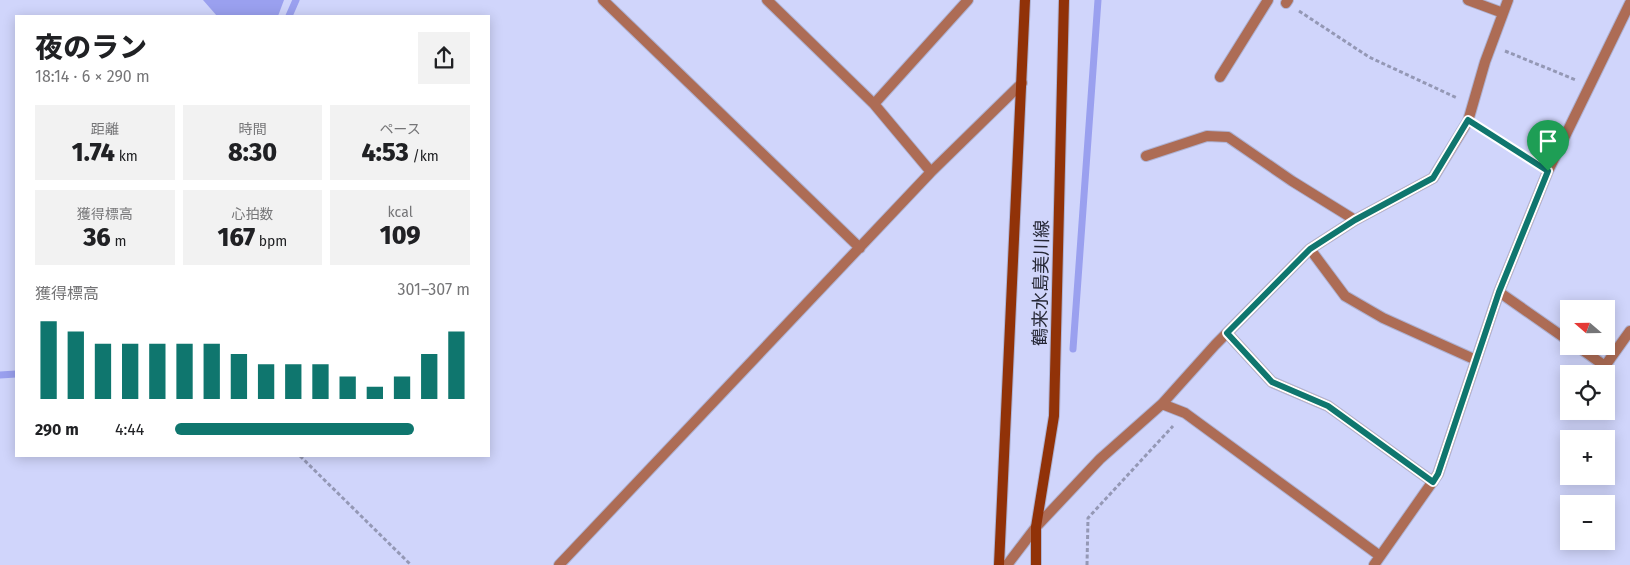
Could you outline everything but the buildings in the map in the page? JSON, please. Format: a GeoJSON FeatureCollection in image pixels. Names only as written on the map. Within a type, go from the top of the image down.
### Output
{"type":"FeatureCollection","features":[{"type":"Feature","properties":{"kind":"main road","name":"鶴来水島美川線"},"geometry":{"type":"LineString","coordinates":[[999,565],[1025,0]]}},
{"type":"Feature","properties":{"kind":"main road","name":"鶴来水島美川線"},"geometry":{"type":"LineString","coordinates":[[1036,565],[1036,527],[1054,416],[1064,0]]}},
{"type":"Feature","properties":{"kind":"street"},"geometry":{"type":"LineString","coordinates":[[603,0],[860,248]]}},
{"type":"Feature","properties":{"kind":"street"},"geometry":{"type":"LineString","coordinates":[[767,0],[874,104],[931,172]]}},
{"type":"Feature","properties":{"kind":"street"},"geometry":{"type":"LineString","coordinates":[[874,104],[968,0]]}},
{"type":"Feature","properties":{"kind":"street"},"geometry":{"type":"LineString","coordinates":[[1220,77],[1268,0]]}},
{"type":"Feature","properties":{"kind":"street"},"geometry":{"type":"LineString","coordinates":[[1468,0],[1503,13]]}},
{"type":"Feature","properties":{"kind":"street"},"geometry":{"type":"LineString","coordinates":[[1007,565],[1036,527],[1100,459],[1162,404],[1227,333],[1310,249],[1355,220],[1433,178],[1468,120],[1491,45],[1508,0]]}},
{"type":"Feature","properties":{"kind":"street"},"geometry":{"type":"LineString","coordinates":[[1374,565],[1438,474],[1499,292],[1548,171],[1630,2]]}},
{"type":"Feature","properties":{"kind":"street"},"geometry":{"type":"LineString","coordinates":[[559,565],[931,172],[1022,83]]}},
{"type":"Feature","properties":{"kind":"street"},"geometry":{"type":"LineString","coordinates":[[1146,156],[1207,136],[1228,137],[1292,181],[1355,220]]}},
{"type":"Feature","properties":{"kind":"street"},"geometry":{"type":"LineString","coordinates":[[1310,249],[1345,296],[1383,318],[1476,360]]}},
{"type":"Feature","properties":{"kind":"street"},"geometry":{"type":"LineString","coordinates":[[1499,292],[1560,335]]}},
{"type":"Feature","properties":{"kind":"street"},"geometry":{"type":"LineString","coordinates":[[1615,352],[1630,331]]}},
{"type":"Feature","properties":{"kind":"street"},"geometry":{"type":"LineString","coordinates":[[1227,333],[1272,382],[1328,406],[1433,482]]}},
{"type":"Feature","properties":{"kind":"street"},"geometry":{"type":"LineString","coordinates":[[1589,355],[1605,366],[1613,355]]}},
{"type":"Feature","properties":{"kind":"street"},"geometry":{"type":"LineString","coordinates":[[1162,404],[1185,414],[1380,556]]}},
{"type":"Feature","properties":{"kind":"path"},"geometry":{"type":"LineString","coordinates":[[1287,2],[1369,57],[1473,106]]}},
{"type":"Feature","properties":{"kind":"path"},"geometry":{"type":"LineString","coordinates":[[1491,45],[1589,86]]}},
{"type":"Feature","properties":{"kind":"path"},"geometry":{"type":"LineString","coordinates":[[1468,120],[1548,171]]}},
{"type":"Feature","properties":{"kind":"path"},"geometry":{"type":"LineString","coordinates":[[1087,565],[1088,518],[1185,414]]}},
{"type":"Feature","properties":{"kind":"path"},"geometry":{"type":"LineString","coordinates":[[301,457],[411,565]]}},
{"type":"Feature","properties":{"kind":"water"},"geometry":{"type":"Polygon","coordinates":[[[203,0],[284,0],[278,15],[216,15],[203,0]]]}},
{"type":"Feature","properties":{"kind":"waterway"},"geometry":{"type":"LineString","coordinates":[[289,15],[296,0]]}},
{"type":"Feature","properties":{"kind":"waterway"},"geometry":{"type":"LineString","coordinates":[[1073,349],[1098,0]]}},
{"type":"Feature","properties":{"kind":"waterway"},"geometry":{"type":"LineString","coordinates":[[0,375],[15,374]]}},
{"type":"Feature","properties":{"kind":"route"},"geometry":{"type":"LineString","coordinates":[[1468,120],[1548,171],[1499,292],[1438,474],[1433,482],[1328,406],[1272,382],[1227,333],[1310,249],[1355,220],[1433,178],[1468,120]]}}]}
